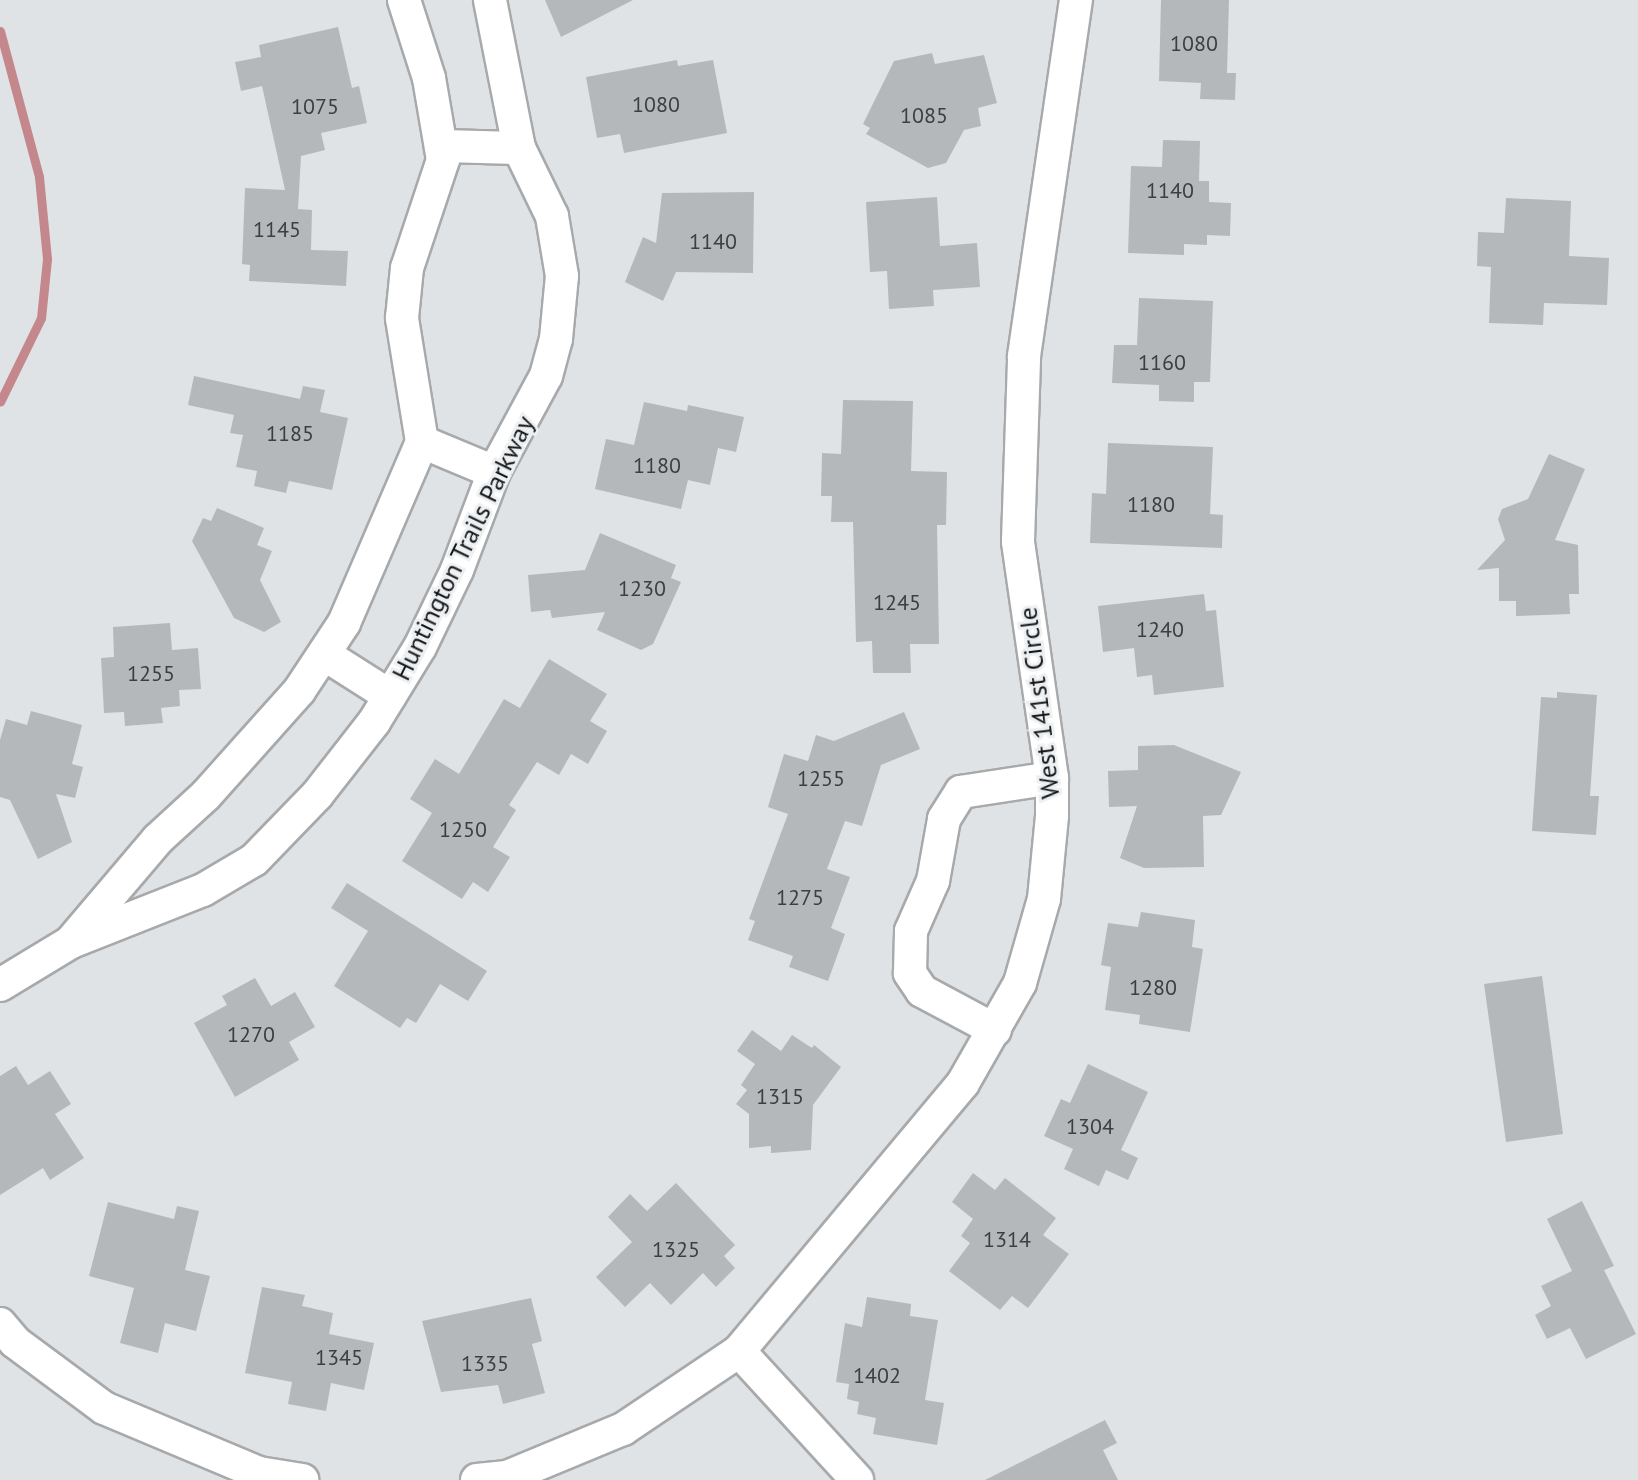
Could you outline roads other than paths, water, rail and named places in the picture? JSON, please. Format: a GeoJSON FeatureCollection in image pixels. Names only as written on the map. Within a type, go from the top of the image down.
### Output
{"type":"FeatureCollection","features":[{"type":"Feature","properties":{"kind":"street"},"geometry":{"type":"LineString","coordinates":[[404,0],[429,78],[443,160],[407,268],[402,318],[422,442],[494,472]]}},
{"type":"Feature","properties":{"kind":"street","name":"Huntington Trails Parkway"},"geometry":{"type":"LineString","coordinates":[[0,985],[71,942],[203,890],[254,860],[317,795],[390,696],[457,570],[494,472],[546,376],[562,276],[552,216],[519,148],[490,0]]}},
{"type":"Feature","properties":{"kind":"street","name":"West 141st Circle"},"geometry":{"type":"LineString","coordinates":[[477,1480],[507,1477],[623,1429],[739,1351],[963,1083],[1020,983],[1044,899],[1052,778],[1018,541],[1024,356],[1076,0]]}},
{"type":"Feature","properties":{"kind":"street"},"geometry":{"type":"LineString","coordinates":[[441,146],[519,148]]}},
{"type":"Feature","properties":{"kind":"street","name":"Huntington Trails Parkway"},"geometry":{"type":"LineString","coordinates":[[71,942],[158,839],[252,746],[324,654],[382,546],[422,442]]}},
{"type":"Feature","properties":{"kind":"street"},"geometry":{"type":"LineString","coordinates":[[324,654],[390,696]]}},
{"type":"Feature","properties":{"kind":"street"},"geometry":{"type":"LineString","coordinates":[[995,1030],[922,991],[910,973],[911,931],[933,881],[944,819],[961,792],[971,786],[1052,778]]}},
{"type":"Feature","properties":{"kind":"street"},"geometry":{"type":"LineString","coordinates":[[0,1324],[15,1342],[104,1408],[258,1477],[302,1480]]}},
{"type":"Feature","properties":{"kind":"street"},"geometry":{"type":"LineString","coordinates":[[739,1351],[857,1480]]}},
{"type":"Feature","properties":{"kind":"waterway"},"geometry":{"type":"LineString","coordinates":[[0,31],[39,177],[47,259],[41,318],[0,402]]}}]}
